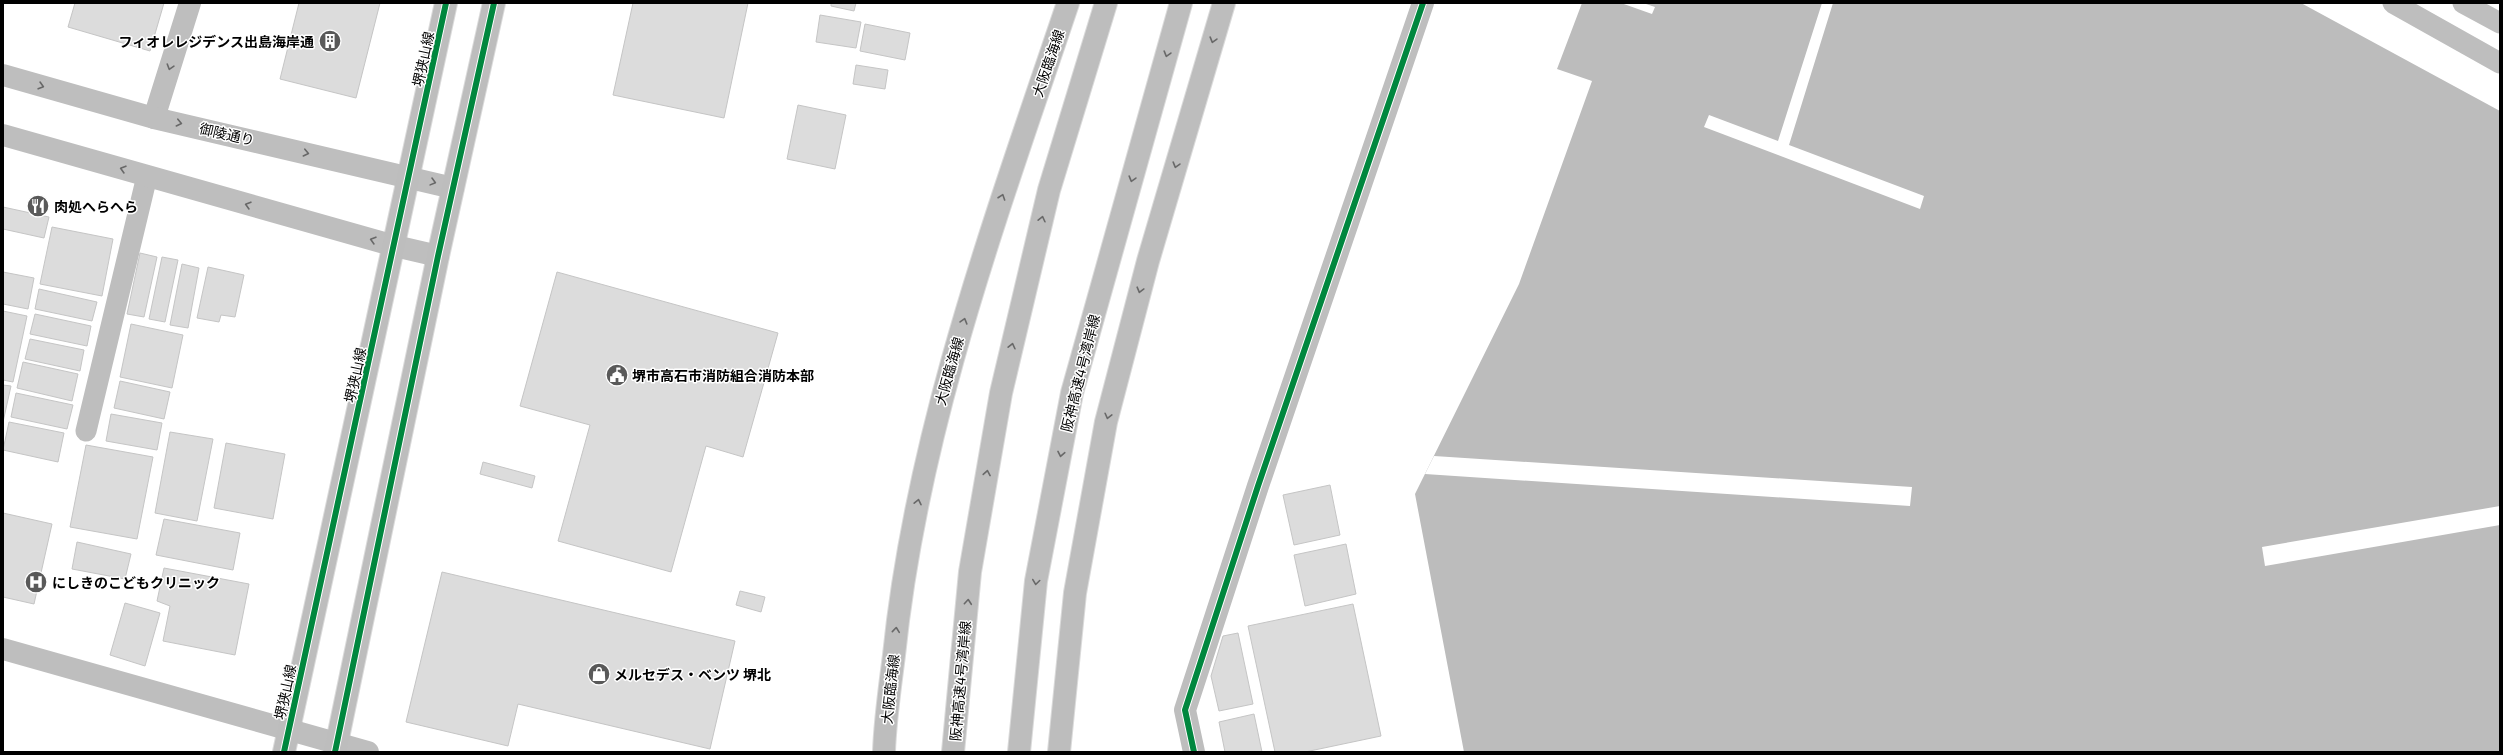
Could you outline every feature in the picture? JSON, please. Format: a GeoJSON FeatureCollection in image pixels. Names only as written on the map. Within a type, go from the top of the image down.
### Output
{"type":"FeatureCollection","features":[{"type":"Feature","properties":{"kind":"main road","name":"堺狭山線"},"geometry":{"type":"LineString","coordinates":[[284,752],[395,246],[446,3]]}},
{"type":"Feature","properties":{"kind":"main road"},"geometry":{"type":"LineString","coordinates":[[336,747],[438,256],[494,3]]}},
{"type":"Feature","properties":{"kind":"main road","name":"大阪臨海線"},"geometry":{"type":"LineString","coordinates":[[884,752],[901,586],[935,418],[983,257],[1068,3]]}},
{"type":"Feature","properties":{"kind":"main road","name":"阪神高速4号湾岸線"},"geometry":{"type":"LineString","coordinates":[[954,752],[970,572],[1000,393],[1049,190],[1106,3]]}},
{"type":"Feature","properties":{"kind":"main road","name":"阪神高速4号湾岸線"},"geometry":{"type":"LineString","coordinates":[[1019,752],[1036,581],[1072,393],[1181,3]]}},
{"type":"Feature","properties":{"kind":"main road"},"geometry":{"type":"LineString","coordinates":[[1059,752],[1075,593],[1106,422],[1148,261],[1224,3]]}},
{"type":"Feature","properties":{"kind":"street"},"geometry":{"type":"LineString","coordinates":[[154,118],[190,3]]}},
{"type":"Feature","properties":{"kind":"street"},"geometry":{"type":"LineString","coordinates":[[1194,752],[1185,710],[1261,478],[1423,3]]}},
{"type":"Feature","properties":{"kind":"street","name":"御陵通り"},"geometry":{"type":"LineString","coordinates":[[3,75],[154,118],[410,176],[453,188]]}},
{"type":"Feature","properties":{"kind":"street"},"geometry":{"type":"LineString","coordinates":[[3,135],[395,246],[438,256]]}},
{"type":"Feature","properties":{"kind":"street"},"geometry":{"type":"LineString","coordinates":[[3,649],[289,730],[336,747],[368,752]]}},
{"type":"Feature","properties":{"kind":"lane"},"geometry":{"type":"LineString","coordinates":[[2393,3],[2500,63]]}},
{"type":"Feature","properties":{"kind":"lane"},"geometry":{"type":"LineString","coordinates":[[2463,3],[2500,23]]}},
{"type":"Feature","properties":{"kind":"lane"},"geometry":{"type":"LineString","coordinates":[[86,431],[147,176]]}},
{"type":"Feature","properties":{"kind":"shaded area"},"geometry":{"type":"Polygon","coordinates":[[[1582,3],[2301,3],[2500,111],[2500,752],[1464,752],[1415,494],[1519,284],[1592,81],[1557,69],[1582,3]]]}},
{"type":"Feature","properties":{"kind":"pier"},"geometry":{"type":"Polygon","coordinates":[[[1621,3],[1643,3],[1655,7],[1652,14],[1621,3]]]}},
{"type":"Feature","properties":{"kind":"pier"},"geometry":{"type":"Polygon","coordinates":[[[1822,3],[1833,3],[1789,145],[1924,196],[1920,209],[1704,127],[1709,115],[1778,141],[1822,3]]]}},
{"type":"Feature","properties":{"kind":"pier"},"geometry":{"type":"Polygon","coordinates":[[[1434,456],[1912,487],[1910,506],[1425,474],[1434,456]]]}},
{"type":"Feature","properties":{"kind":"pier"},"geometry":{"type":"Polygon","coordinates":[[[2500,506],[2500,525],[2265,566],[2262,547],[2500,506]]]}},
{"type":"Feature","properties":{"kind":"building"},"geometry":{"type":"Polygon","coordinates":[[[75,3],[164,3],[150,51],[68,27],[75,3]]]}},
{"type":"Feature","properties":{"kind":"building","name":"フィオレレジデンス出島海岸通"},"geometry":{"type":"Polygon","coordinates":[[[299,3],[380,3],[356,98],[280,79],[299,3]]]}},
{"type":"Feature","properties":{"kind":"building"},"geometry":{"type":"Polygon","coordinates":[[[633,3],[748,3],[724,118],[613,95],[633,3]]]}},
{"type":"Feature","properties":{"kind":"building"},"geometry":{"type":"Polygon","coordinates":[[[831,3],[856,3],[854,11],[831,6],[831,3]]]}},
{"type":"Feature","properties":{"kind":"building"},"geometry":{"type":"Polygon","coordinates":[[[820,15],[861,22],[856,48],[816,42],[820,15]]]}},
{"type":"Feature","properties":{"kind":"building"},"geometry":{"type":"Polygon","coordinates":[[[865,24],[910,33],[905,60],[860,51],[865,24]]]}},
{"type":"Feature","properties":{"kind":"building"},"geometry":{"type":"Polygon","coordinates":[[[856,65],[888,70],[885,89],[853,84],[856,65]]]}},
{"type":"Feature","properties":{"kind":"building"},"geometry":{"type":"Polygon","coordinates":[[[798,105],[846,115],[835,169],[787,159],[798,105]]]}},
{"type":"Feature","properties":{"kind":"building"},"geometry":{"type":"Polygon","coordinates":[[[3,207],[49,217],[44,238],[3,229],[3,207]]]}},
{"type":"Feature","properties":{"kind":"building"},"geometry":{"type":"Polygon","coordinates":[[[52,227],[113,239],[102,296],[40,284],[52,227]]]}},
{"type":"Feature","properties":{"kind":"building"},"geometry":{"type":"Polygon","coordinates":[[[140,253],[157,257],[144,317],[127,314],[140,253]]]}},
{"type":"Feature","properties":{"kind":"building"},"geometry":{"type":"Polygon","coordinates":[[[162,257],[178,260],[165,322],[149,319],[162,257]]]}},
{"type":"Feature","properties":{"kind":"building"},"geometry":{"type":"Polygon","coordinates":[[[182,264],[199,268],[188,328],[170,325],[182,264]]]}},
{"type":"Feature","properties":{"kind":"building"},"geometry":{"type":"Polygon","coordinates":[[[208,267],[244,275],[235,317],[221,315],[219,322],[197,318],[208,267]]]}},
{"type":"Feature","properties":{"kind":"building"},"geometry":{"type":"Polygon","coordinates":[[[3,272],[34,278],[28,309],[3,304],[3,272]]]}},
{"type":"Feature","properties":{"kind":"building"},"geometry":{"type":"Polygon","coordinates":[[[557,272],[778,333],[743,457],[706,446],[671,572],[558,541],[590,425],[520,406],[557,272]]]}},
{"type":"Feature","properties":{"kind":"building"},"geometry":{"type":"Polygon","coordinates":[[[39,289],[97,302],[92,321],[35,309],[39,289]]]}},
{"type":"Feature","properties":{"kind":"building"},"geometry":{"type":"Polygon","coordinates":[[[3,311],[27,316],[13,382],[3,380],[3,311]]]}},
{"type":"Feature","properties":{"kind":"building"},"geometry":{"type":"Polygon","coordinates":[[[35,314],[91,326],[87,346],[30,334],[35,314]]]}},
{"type":"Feature","properties":{"kind":"building"},"geometry":{"type":"Polygon","coordinates":[[[131,324],[183,335],[172,388],[120,377],[131,324]]]}},
{"type":"Feature","properties":{"kind":"building"},"geometry":{"type":"Polygon","coordinates":[[[30,339],[84,350],[80,371],[25,359],[30,339]]]}},
{"type":"Feature","properties":{"kind":"building"},"geometry":{"type":"Polygon","coordinates":[[[23,362],[78,374],[72,401],[17,388],[23,362]]]}},
{"type":"Feature","properties":{"kind":"building"},"geometry":{"type":"Polygon","coordinates":[[[120,381],[170,392],[164,419],[114,408],[120,381]]]}},
{"type":"Feature","properties":{"kind":"building"},"geometry":{"type":"Polygon","coordinates":[[[3,385],[11,386],[3,422],[3,385]]]}},
{"type":"Feature","properties":{"kind":"building"},"geometry":{"type":"Polygon","coordinates":[[[16,393],[73,405],[67,429],[11,417],[16,393]]]}},
{"type":"Feature","properties":{"kind":"building"},"geometry":{"type":"Polygon","coordinates":[[[111,414],[162,423],[157,450],[106,441],[111,414]]]}},
{"type":"Feature","properties":{"kind":"building"},"geometry":{"type":"Polygon","coordinates":[[[9,422],[64,433],[58,462],[3,450],[9,422]]]}},
{"type":"Feature","properties":{"kind":"building"},"geometry":{"type":"Polygon","coordinates":[[[170,432],[213,439],[197,521],[155,513],[170,432]]]}},
{"type":"Feature","properties":{"kind":"building"},"geometry":{"type":"Polygon","coordinates":[[[226,443],[285,454],[273,519],[214,508],[226,443]]]}},
{"type":"Feature","properties":{"kind":"building"},"geometry":{"type":"Polygon","coordinates":[[[86,445],[153,457],[137,539],[70,527],[86,445]]]}},
{"type":"Feature","properties":{"kind":"building"},"geometry":{"type":"Polygon","coordinates":[[[483,462],[535,476],[532,488],[480,474],[483,462]]]}},
{"type":"Feature","properties":{"kind":"building"},"geometry":{"type":"Polygon","coordinates":[[[1330,485],[1340,535],[1294,545],[1283,495],[1330,485]]]}},
{"type":"Feature","properties":{"kind":"building"},"geometry":{"type":"Polygon","coordinates":[[[3,513],[52,524],[34,604],[3,597],[3,513]]]}},
{"type":"Feature","properties":{"kind":"building"},"geometry":{"type":"Polygon","coordinates":[[[164,519],[240,533],[233,570],[156,555],[164,519]]]}},
{"type":"Feature","properties":{"kind":"building"},"geometry":{"type":"Polygon","coordinates":[[[77,542],[131,554],[125,579],[72,569],[77,542]]]}},
{"type":"Feature","properties":{"kind":"building"},"geometry":{"type":"Polygon","coordinates":[[[1346,544],[1356,594],[1305,606],[1294,555],[1346,544]]]}},
{"type":"Feature","properties":{"kind":"building"},"geometry":{"type":"Polygon","coordinates":[[[164,568],[249,584],[235,655],[163,641],[170,606],[157,601],[164,568]]]}},
{"type":"Feature","properties":{"kind":"building"},"geometry":{"type":"Polygon","coordinates":[[[442,572],[735,641],[710,749],[518,704],[508,746],[406,722],[442,572]]]}},
{"type":"Feature","properties":{"kind":"building"},"geometry":{"type":"Polygon","coordinates":[[[740,591],[765,597],[761,612],[736,605],[740,591]]]}},
{"type":"Feature","properties":{"kind":"building"},"geometry":{"type":"Polygon","coordinates":[[[125,603],[160,613],[145,666],[110,655],[125,603]]]}},
{"type":"Feature","properties":{"kind":"building"},"geometry":{"type":"Polygon","coordinates":[[[1353,604],[1381,736],[1305,752],[1275,752],[1248,626],[1353,604]]]}},
{"type":"Feature","properties":{"kind":"building"},"geometry":{"type":"Polygon","coordinates":[[[1238,633],[1253,704],[1219,711],[1211,676],[1223,636],[1238,633]]]}},
{"type":"Feature","properties":{"kind":"building"},"geometry":{"type":"Polygon","coordinates":[[[1254,714],[1262,752],[1225,752],[1219,722],[1254,714]]]}},
{"type":"Feature","properties":{"kind":"cycle path"},"geometry":{"type":"LineString","coordinates":[[284,752],[446,3]]}},
{"type":"Feature","properties":{"kind":"cycle path"},"geometry":{"type":"LineString","coordinates":[[335,752],[438,256],[494,3]]}},
{"type":"Feature","properties":{"kind":"cycle path"},"geometry":{"type":"LineString","coordinates":[[1194,752],[1185,710],[1258,486],[1423,3]]}},
{"type":"Feature","properties":{"kind":"place","name":"フィオレレジデンス出島海岸通"},"geometry":{"type":"Point","coordinates":[330,41]}},
{"type":"Feature","properties":{"kind":"place","name":"肉処へらへら"},"geometry":{"type":"Point","coordinates":[38,206]}},
{"type":"Feature","properties":{"kind":"place","name":"堺市高石市消防組合消防本部"},"geometry":{"type":"Point","coordinates":[617,375]}},
{"type":"Feature","properties":{"kind":"place","name":"にしきのこどもクリニック"},"geometry":{"type":"Point","coordinates":[36,582]}},
{"type":"Feature","properties":{"kind":"place","name":"メルセデス・ベンツ 堺北"},"geometry":{"type":"Point","coordinates":[599,674]}}]}
